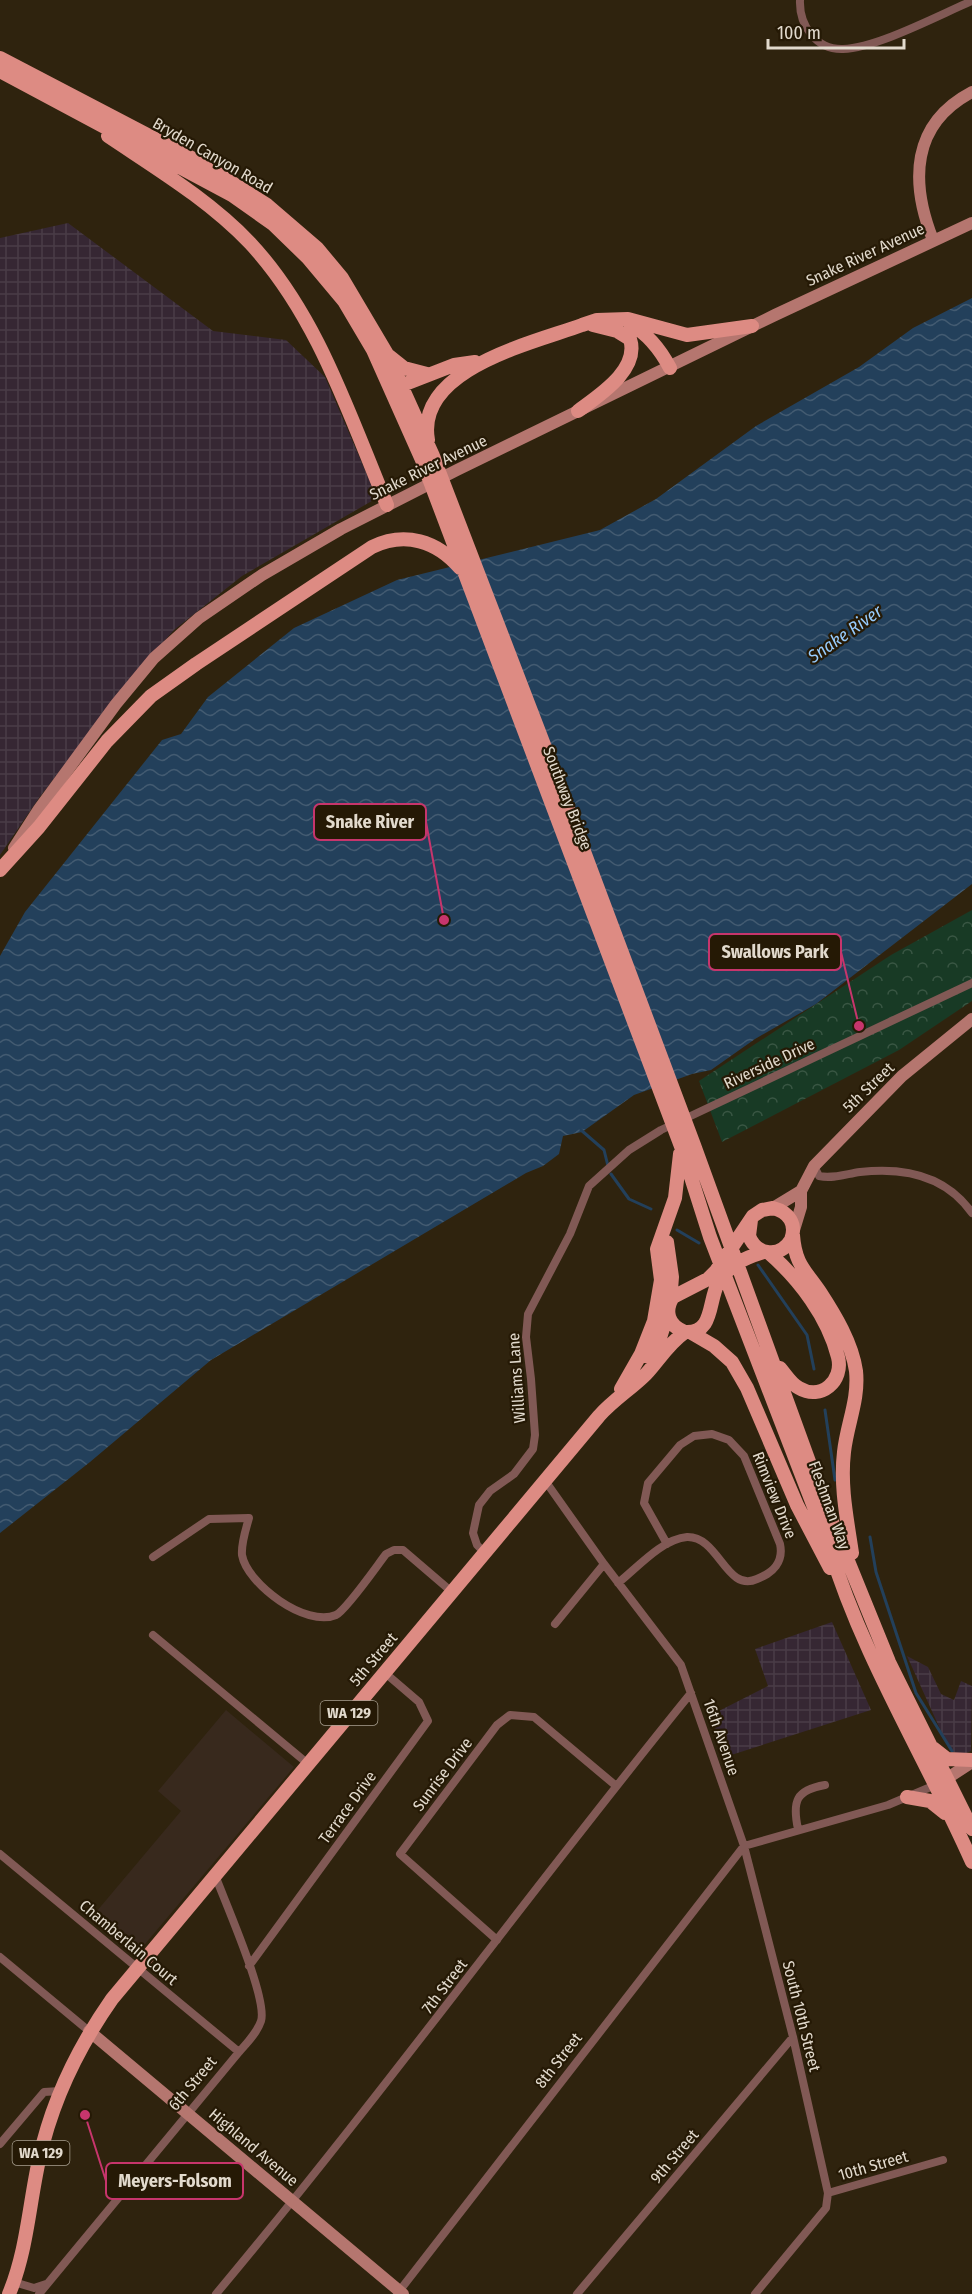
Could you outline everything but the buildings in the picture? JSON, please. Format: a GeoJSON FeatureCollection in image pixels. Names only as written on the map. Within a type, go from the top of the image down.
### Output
{"type":"FeatureCollection","features":[{"type":"Feature","properties":{"kind":"main road","name":"Bryden Canyon Road"},"geometry":{"type":"LineString","coordinates":[[0,58],[201,163],[267,205],[317,248],[342,278],[387,354],[427,458]]}},
{"type":"Feature","properties":{"kind":"main road","name":"Bryden Canyon Road"},"geometry":{"type":"LineString","coordinates":[[0,71],[193,172],[232,195],[273,224],[308,258],[344,301],[373,350],[396,403],[427,458]]}},
{"type":"Feature","properties":{"kind":"main road"},"geometry":{"type":"LineString","coordinates":[[933,240],[920,196],[918,172],[921,153],[938,117],[954,103],[972,92]]}},
{"type":"Feature","properties":{"kind":"main road"},"geometry":{"type":"LineString","coordinates":[[59,103],[219,214],[274,272],[314,335],[387,505]]}},
{"type":"Feature","properties":{"kind":"main road","name":"Snake River Avenue"},"geometry":{"type":"LineString","coordinates":[[0,870],[39,809],[116,704],[169,644],[199,618],[262,575],[387,505],[752,326],[972,223]]}},
{"type":"Feature","properties":{"kind":"main road"},"geometry":{"type":"LineString","coordinates":[[427,458],[428,423],[434,402],[459,376],[481,362],[582,325],[616,319],[639,321],[687,335],[752,326]]}},
{"type":"Feature","properties":{"kind":"main road"},"geometry":{"type":"LineString","coordinates":[[616,319],[640,330],[655,344],[670,368]]}},
{"type":"Feature","properties":{"kind":"main road"},"geometry":{"type":"LineString","coordinates":[[578,411],[615,382],[629,359],[632,346],[630,339],[617,331],[582,325]]}},
{"type":"Feature","properties":{"kind":"main road"},"geometry":{"type":"LineString","coordinates":[[387,354],[404,368],[428,375]]}},
{"type":"Feature","properties":{"kind":"main road"},"geometry":{"type":"LineString","coordinates":[[396,403],[400,386],[454,365],[481,362]]}},
{"type":"Feature","properties":{"kind":"main road","name":"Southway Bridge"},"geometry":{"type":"LineString","coordinates":[[427,458],[466,575],[688,1147]]}},
{"type":"Feature","properties":{"kind":"main road","name":"Southway Bridge"},"geometry":{"type":"LineString","coordinates":[[427,458],[688,1147]]}},
{"type":"Feature","properties":{"kind":"main road"},"geometry":{"type":"LineString","coordinates":[[0,870],[39,827],[107,741],[151,696],[372,547],[388,540],[409,539],[428,543],[443,551],[466,575]]}},
{"type":"Feature","properties":{"kind":"main road","name":"5th Street"},"geometry":{"type":"LineString","coordinates":[[793,1233],[801,1208],[801,1191],[814,1166],[902,1076],[972,1019]]}},
{"type":"Feature","properties":{"kind":"main road"},"geometry":{"type":"LineString","coordinates":[[631,1373],[654,1321],[661,1280],[657,1249],[675,1198],[688,1147]]}},
{"type":"Feature","properties":{"kind":"main road","name":"Fleshman Way"},"geometry":{"type":"LineString","coordinates":[[688,1147],[722,1226],[774,1359],[820,1492],[855,1573],[889,1662],[972,1829]]}},
{"type":"Feature","properties":{"kind":"main road","name":"Fleshman Way"},"geometry":{"type":"LineString","coordinates":[[688,1147],[710,1238],[829,1546],[843,1591],[889,1697],[972,1862]]}},
{"type":"Feature","properties":{"kind":"main road"},"geometry":{"type":"LineString","coordinates":[[801,1191],[773,1208],[758,1212],[716,1271],[700,1284],[682,1290],[669,1307],[675,1327],[714,1346],[732,1362],[747,1388],[816,1545],[843,1591]]}},
{"type":"Feature","properties":{"kind":"main road"},"geometry":{"type":"LineString","coordinates":[[773,1208],[787,1215],[793,1233],[794,1253],[801,1268],[836,1318],[849,1345],[856,1370],[857,1395],[844,1452],[843,1480],[845,1514],[855,1573]]}},
{"type":"Feature","properties":{"kind":"main road","name":"5th Street"},"geometry":{"type":"LineString","coordinates":[[89,2031],[136,1968],[546,1482],[617,1396],[631,1373],[639,1368],[655,1349],[669,1307],[672,1277],[667,1255],[668,1220]]}},
{"type":"Feature","properties":{"kind":"main road"},"geometry":{"type":"LineString","coordinates":[[751,1220],[749,1236],[754,1246],[766,1252],[801,1285],[823,1323],[838,1358],[838,1373],[833,1384],[822,1392],[811,1393],[790,1381],[774,1359]]}},
{"type":"Feature","properties":{"kind":"main road"},"geometry":{"type":"LineString","coordinates":[[766,1252],[784,1249],[793,1233]]}},
{"type":"Feature","properties":{"kind":"main road","name":"5th Street"},"geometry":{"type":"LineString","coordinates":[[617,1396],[645,1375],[664,1350],[687,1332],[700,1329],[708,1321],[713,1295],[719,1281],[738,1260],[766,1252]]}},
{"type":"Feature","properties":{"kind":"main road"},"geometry":{"type":"LineString","coordinates":[[928,1742],[947,1759],[972,1761]]}},
{"type":"Feature","properties":{"kind":"main road"},"geometry":{"type":"LineString","coordinates":[[933,1786],[972,1761]]}},
{"type":"Feature","properties":{"kind":"main road"},"geometry":{"type":"LineString","coordinates":[[907,1797],[930,1801],[948,1815]]}},
{"type":"Feature","properties":{"kind":"main road","name":"Highland Avenue"},"geometry":{"type":"LineString","coordinates":[[89,2031],[400,2293]]}},
{"type":"Feature","properties":{"kind":"main road","name":"WA 129"},"geometry":{"type":"LineString","coordinates":[[12,2288],[25,2242],[39,2160],[60,2091],[89,2031]]}},
{"type":"Feature","properties":{"kind":"street"},"geometry":{"type":"LineString","coordinates":[[800,0],[801,17],[808,32],[826,45],[841,49],[884,38],[972,1]]}},
{"type":"Feature","properties":{"kind":"street","name":"Riverside Drive"},"geometry":{"type":"LineString","coordinates":[[589,1186],[628,1150],[661,1130],[972,983]]}},
{"type":"Feature","properties":{"kind":"street"},"geometry":{"type":"LineString","coordinates":[[814,1166],[819,1176],[829,1178],[875,1170],[903,1171],[924,1176],[945,1185],[961,1198],[972,1214]]}},
{"type":"Feature","properties":{"kind":"street","name":"Williams Lane"},"geometry":{"type":"LineString","coordinates":[[485,1553],[477,1545],[473,1533],[474,1515],[479,1504],[490,1491],[514,1474],[533,1449],[535,1435],[526,1337],[528,1314],[570,1234],[589,1186]]}},
{"type":"Feature","properties":{"kind":"street","name":"Rimview Drive"},"geometry":{"type":"LineString","coordinates":[[618,1583],[667,1544],[685,1537],[704,1542],[712,1547],[732,1574],[743,1582],[753,1581],[769,1574],[780,1561],[780,1545],[744,1456],[729,1440],[712,1434],[686,1440],[648,1483],[644,1503],[667,1544]]}},
{"type":"Feature","properties":{"kind":"street","name":"16th Avenue"},"geometry":{"type":"LineString","coordinates":[[546,1482],[618,1583],[681,1665],[744,1846]]}},
{"type":"Feature","properties":{"kind":"street"},"geometry":{"type":"LineString","coordinates":[[153,1557],[209,1519],[249,1518],[242,1556],[248,1566],[277,1599],[311,1618],[326,1618],[339,1613],[386,1554],[394,1550],[403,1550],[452,1592]]}},
{"type":"Feature","properties":{"kind":"street"},"geometry":{"type":"LineString","coordinates":[[555,1624],[604,1564]]}},
{"type":"Feature","properties":{"kind":"street"},"geometry":{"type":"LineString","coordinates":[[153,1635],[307,1763]]}},
{"type":"Feature","properties":{"kind":"street","name":"Terrace Drive"},"geometry":{"type":"LineString","coordinates":[[249,1966],[428,1721],[419,1702],[384,1672]]}},
{"type":"Feature","properties":{"kind":"street","name":"7th Street"},"geometry":{"type":"LineString","coordinates":[[216,2294],[293,2202],[615,1785],[691,1692]]}},
{"type":"Feature","properties":{"kind":"street","name":"Sunrise Drive"},"geometry":{"type":"LineString","coordinates":[[497,1940],[400,1854],[497,1725],[510,1715],[534,1717],[615,1785]]}},
{"type":"Feature","properties":{"kind":"street"},"geometry":{"type":"LineString","coordinates":[[798,1828],[794,1810],[801,1794],[811,1788],[825,1785]]}},
{"type":"Feature","properties":{"kind":"street"},"geometry":{"type":"LineString","coordinates":[[744,1846],[907,1797],[933,1786]]}},
{"type":"Feature","properties":{"kind":"street","name":"South 10th Street"},"geometry":{"type":"LineString","coordinates":[[744,1846],[793,2037],[828,2193]]}},
{"type":"Feature","properties":{"kind":"street","name":"8th Street"},"geometry":{"type":"LineString","coordinates":[[400,2293],[744,1846]]}},
{"type":"Feature","properties":{"kind":"street","name":"Chamberlain Court"},"geometry":{"type":"LineString","coordinates":[[0,1854],[239,2052]]}},
{"type":"Feature","properties":{"kind":"street","name":"6th Street"},"geometry":{"type":"LineString","coordinates":[[39,2294],[239,2052],[261,2020],[262,2008],[249,1966],[215,1874]]}},
{"type":"Feature","properties":{"kind":"street","name":"Highland Avenue"},"geometry":{"type":"LineString","coordinates":[[0,1957],[89,2031]]}},
{"type":"Feature","properties":{"kind":"street","name":"9th Street"},"geometry":{"type":"LineString","coordinates":[[577,2294],[793,2037]]}},
{"type":"Feature","properties":{"kind":"street"},"geometry":{"type":"LineString","coordinates":[[0,2144],[44,2092],[60,2091]]}},
{"type":"Feature","properties":{"kind":"street","name":"10th Street"},"geometry":{"type":"LineString","coordinates":[[755,2294],[826,2208],[828,2193],[943,2160]]}},
{"type":"Feature","properties":{"kind":"street"},"geometry":{"type":"LineString","coordinates":[[12,2288],[34,2288],[46,2284]]}},
{"type":"Feature","properties":{"kind":"shaded area"},"geometry":{"type":"Polygon","coordinates":[[[68,223],[213,331],[286,340],[325,377],[377,498],[242,576],[174,630],[129,681],[39,798],[0,855],[0,238],[68,223]]]}},
{"type":"Feature","properties":{"kind":"shaded area"},"geometry":{"type":"Polygon","coordinates":[[[832,1622],[871,1710],[725,1757],[711,1715],[768,1686],[755,1649],[832,1622]]]}},
{"type":"Feature","properties":{"kind":"shaded area"},"geometry":{"type":"Polygon","coordinates":[[[907,1656],[928,1667],[941,1694],[954,1700],[961,1681],[972,1686],[971,1751],[962,1755],[950,1751],[907,1656]]]}},
{"type":"Feature","properties":{"kind":"shaded area"},"geometry":{"type":"Polygon","coordinates":[[[226,1710],[294,1767],[135,1956],[91,1918],[181,1811],[158,1791],[226,1710]]]}},
{"type":"Feature","properties":{"kind":"green space"},"geometry":{"type":"Polygon","coordinates":[[[972,910],[972,1001],[899,1050],[722,1142],[699,1081],[891,955],[972,910]]]}},
{"type":"Feature","properties":{"kind":"water"},"geometry":{"type":"Polygon","coordinates":[[[972,298],[972,884],[816,1004],[755,1039],[711,1070],[692,1074],[634,1095],[582,1132],[563,1136],[559,1154],[543,1166],[526,1173],[211,1360],[90,1462],[0,1533],[0,956],[25,912],[162,740],[181,734],[208,697],[294,628],[397,580],[600,530],[656,499],[756,426],[859,367],[913,328],[972,298]]]}},
{"type":"Feature","properties":{"kind":"waterway"},"geometry":{"type":"LineString","coordinates":[[581,1130],[604,1150],[608,1166]]}},
{"type":"Feature","properties":{"kind":"waterway"},"geometry":{"type":"LineString","coordinates":[[611,1174],[629,1199],[651,1209]]}},
{"type":"Feature","properties":{"kind":"waterway"},"geometry":{"type":"LineString","coordinates":[[677,1230],[699,1243]]}},
{"type":"Feature","properties":{"kind":"waterway"},"geometry":{"type":"LineString","coordinates":[[758,1265],[807,1335],[814,1369]]}},
{"type":"Feature","properties":{"kind":"waterway"},"geometry":{"type":"LineString","coordinates":[[825,1410],[835,1480]]}},
{"type":"Feature","properties":{"kind":"waterway"},"geometry":{"type":"LineString","coordinates":[[870,1537],[876,1572],[916,1693],[952,1751]]}},
{"type":"Feature","properties":{"kind":"place","name":"Snake River"},"geometry":{"type":"Point","coordinates":[444,920]}},
{"type":"Feature","properties":{"kind":"place","name":"Swallows Park"},"geometry":{"type":"Point","coordinates":[859,1026]}},
{"type":"Feature","properties":{"kind":"place","name":"Meyers-Folsom"},"geometry":{"type":"Point","coordinates":[85,2115]}}]}
